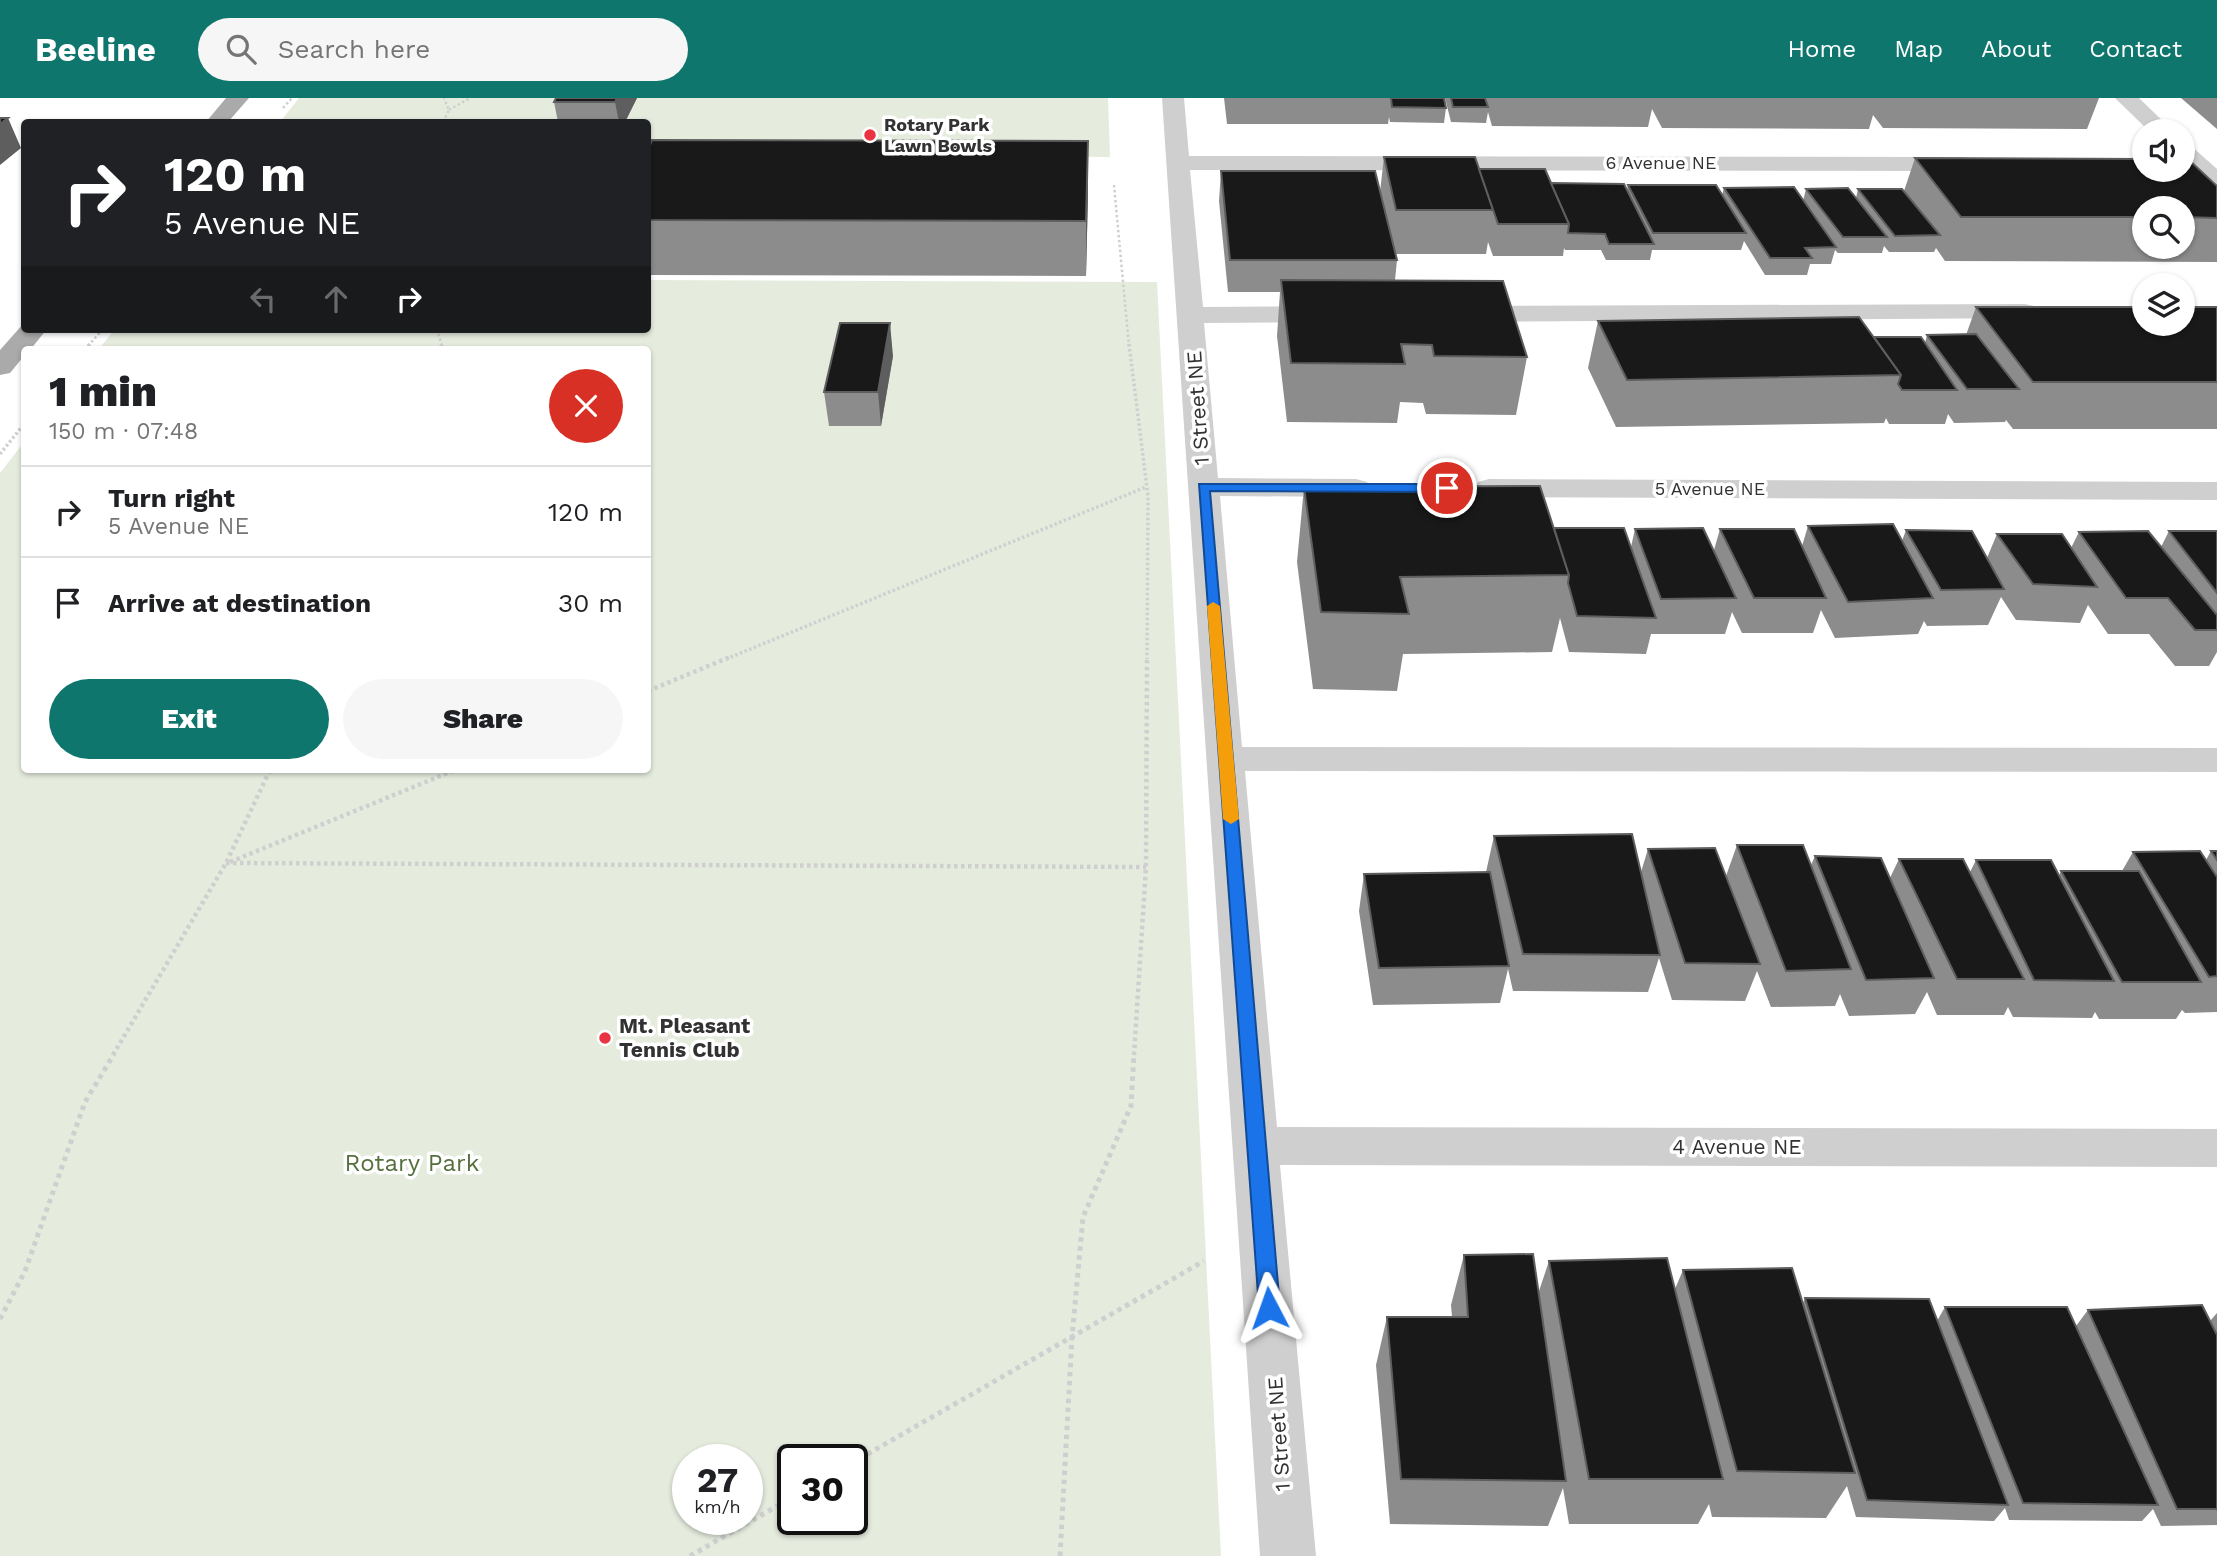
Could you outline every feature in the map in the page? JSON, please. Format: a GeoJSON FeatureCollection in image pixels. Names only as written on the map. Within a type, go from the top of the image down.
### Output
{"type":"FeatureCollection","features":[{"type":"Feature","properties":{"kind":"main road"},"geometry":{"type":"LineString","coordinates":[[220,119],[237,98]]}},
{"type":"Feature","properties":{"kind":"main road"},"geometry":{"type":"LineString","coordinates":[[0,367],[30,333]]}},
{"type":"Feature","properties":{"kind":"street","name":"1 Street NE"},"geometry":{"type":"LineString","coordinates":[[1173,98],[1289,1556]]}},
{"type":"Feature","properties":{"kind":"street"},"geometry":{"type":"LineString","coordinates":[[2126,98],[2149,119]]}},
{"type":"Feature","properties":{"kind":"street"},"geometry":{"type":"LineString","coordinates":[[2195,161],[2217,181]]}},
{"type":"Feature","properties":{"kind":"street","name":"6 Avenue NE"},"geometry":{"type":"LineString","coordinates":[[1179,163],[1984,164]]}},
{"type":"Feature","properties":{"kind":"street"},"geometry":{"type":"LineString","coordinates":[[1437,314],[2047,312]]}},
{"type":"Feature","properties":{"kind":"street"},"geometry":{"type":"LineString","coordinates":[[1191,315],[1354,314]]}},
{"type":"Feature","properties":{"kind":"street"},"geometry":{"type":"LineString","coordinates":[[1204,487],[1380,488]]}},
{"type":"Feature","properties":{"kind":"street","name":"5 Avenue NE"},"geometry":{"type":"LineString","coordinates":[[1464,488],[2217,491]]}},
{"type":"Feature","properties":{"kind":"street"},"geometry":{"type":"LineString","coordinates":[[1226,759],[2217,760]]}},
{"type":"Feature","properties":{"kind":"street","name":"4 Avenue NE"},"geometry":{"type":"LineString","coordinates":[[1257,1146],[2217,1148]]}},
{"type":"Feature","properties":{"kind":"path"},"geometry":{"type":"LineString","coordinates":[[444,98],[449,110]]}},
{"type":"Feature","properties":{"kind":"path"},"geometry":{"type":"LineString","coordinates":[[444,119],[449,110],[470,98]]}},
{"type":"Feature","properties":{"kind":"path"},"geometry":{"type":"LineString","coordinates":[[1060,1556],[1072,1337],[1083,1217],[1131,1106],[1146,867],[1146,487],[1114,185]]}},
{"type":"Feature","properties":{"kind":"path"},"geometry":{"type":"LineString","coordinates":[[0,454],[21,428]]}},
{"type":"Feature","properties":{"kind":"path"},"geometry":{"type":"LineString","coordinates":[[651,690],[1146,487]]}},
{"type":"Feature","properties":{"kind":"path"},"geometry":{"type":"LineString","coordinates":[[0,1320],[24,1270],[85,1102],[226,863],[269,773]]}},
{"type":"Feature","properties":{"kind":"path"},"geometry":{"type":"LineString","coordinates":[[226,863],[447,773]]}},
{"type":"Feature","properties":{"kind":"path"},"geometry":{"type":"LineString","coordinates":[[226,863],[1146,867]]}},
{"type":"Feature","properties":{"kind":"path"},"geometry":{"type":"LineString","coordinates":[[868,1454],[1219,1252],[1265,1253]]}},
{"type":"Feature","properties":{"kind":"path"},"geometry":{"type":"LineString","coordinates":[[690,1556],[777,1506]]}},
{"type":"Feature","properties":{"kind":"green space","name":"Rotary Park Lawn Bowls"},"geometry":{"type":"Polygon","coordinates":[[[299,98],[1108,98],[1110,157],[651,155],[651,119],[282,119],[299,98]]]}},
{"type":"Feature","properties":{"kind":"green space","name":"Rotary Park"},"geometry":{"type":"Polygon","coordinates":[[[651,280],[1157,282],[1221,1556],[0,1556],[0,473],[21,446],[21,773],[651,773],[651,346],[101,346],[112,333],[651,333],[651,280]]]}},
{"type":"Feature","properties":{"kind":"building"},"geometry":{"type":"Polygon","coordinates":[[[556,98],[617,98],[615,102],[554,102],[556,98]]]}},
{"type":"Feature","properties":{"kind":"building"},"geometry":{"type":"Polygon","coordinates":[[[1391,98],[1444,98],[1446,108],[1392,107],[1391,98]]]}},
{"type":"Feature","properties":{"kind":"building"},"geometry":{"type":"Polygon","coordinates":[[[1451,98],[1485,98],[1488,107],[1453,107],[1451,98]]]}},
{"type":"Feature","properties":{"kind":"building"},"geometry":{"type":"Polygon","coordinates":[[[652,140],[1088,141],[1086,221],[651,220],[652,140]]]}},
{"type":"Feature","properties":{"kind":"building"},"geometry":{"type":"Polygon","coordinates":[[[1384,157],[1475,157],[1493,210],[1396,210],[1384,157]]]}},
{"type":"Feature","properties":{"kind":"building"},"geometry":{"type":"Polygon","coordinates":[[[1915,158],[2132,159],[2132,182],[2195,182],[2195,166],[2217,186],[2217,218],[2195,217],[2195,196],[2132,196],[2132,217],[1961,217],[1915,158]]]}},
{"type":"Feature","properties":{"kind":"building"},"geometry":{"type":"Polygon","coordinates":[[[1479,169],[1545,169],[1569,224],[1498,224],[1479,169]]]}},
{"type":"Feature","properties":{"kind":"building"},"geometry":{"type":"Polygon","coordinates":[[[1221,171],[1375,171],[1397,260],[1230,260],[1221,171]]]}},
{"type":"Feature","properties":{"kind":"building"},"geometry":{"type":"Polygon","coordinates":[[[1551,183],[1624,184],[1654,244],[1609,244],[1605,234],[1568,233],[1569,224],[1551,183]]]}},
{"type":"Feature","properties":{"kind":"building"},"geometry":{"type":"Polygon","coordinates":[[[1628,185],[1716,185],[1746,233],[1653,233],[1628,185]]]}},
{"type":"Feature","properties":{"kind":"building"},"geometry":{"type":"Polygon","coordinates":[[[1794,187],[1836,247],[1805,248],[1812,258],[1770,258],[1724,188],[1794,187]]]}},
{"type":"Feature","properties":{"kind":"building"},"geometry":{"type":"Polygon","coordinates":[[[1848,188],[1887,237],[1843,237],[1806,189],[1848,188]]]}},
{"type":"Feature","properties":{"kind":"building"},"geometry":{"type":"Polygon","coordinates":[[[1858,189],[1902,189],[1940,235],[1895,236],[1858,189]]]}},
{"type":"Feature","properties":{"kind":"building"},"geometry":{"type":"Polygon","coordinates":[[[1281,280],[1503,281],[1527,357],[1434,356],[1432,345],[1401,344],[1405,364],[1291,363],[1281,280]]]}},
{"type":"Feature","properties":{"kind":"building"},"geometry":{"type":"Polygon","coordinates":[[[1976,307],[2132,307],[2132,336],[2195,336],[2195,307],[2217,307],[2217,382],[2033,382],[1976,307]]]}},
{"type":"Feature","properties":{"kind":"building"},"geometry":{"type":"Polygon","coordinates":[[[1859,317],[1901,375],[1627,380],[1598,321],[1859,317]]]}},
{"type":"Feature","properties":{"kind":"building"},"geometry":{"type":"Polygon","coordinates":[[[840,323],[890,323],[878,392],[824,392],[840,323]]]}},
{"type":"Feature","properties":{"kind":"building"},"geometry":{"type":"Polygon","coordinates":[[[1976,334],[2019,389],[1967,389],[1927,335],[1976,334]]]}},
{"type":"Feature","properties":{"kind":"building"},"geometry":{"type":"Polygon","coordinates":[[[1874,337],[1921,337],[1957,390],[1902,390],[1898,384],[1901,375],[1874,337]]]}},
{"type":"Feature","properties":{"kind":"building"},"geometry":{"type":"Polygon","coordinates":[[[1540,486],[1569,575],[1400,577],[1409,614],[1321,612],[1304,487],[1540,486]]]}},
{"type":"Feature","properties":{"kind":"building"},"geometry":{"type":"Polygon","coordinates":[[[1893,524],[1933,598],[1848,602],[1808,526],[1893,524]]]}},
{"type":"Feature","properties":{"kind":"building"},"geometry":{"type":"Polygon","coordinates":[[[1554,528],[1624,528],[1656,618],[1577,616],[1568,583],[1569,575],[1554,528]]]}},
{"type":"Feature","properties":{"kind":"building"},"geometry":{"type":"Polygon","coordinates":[[[1703,528],[1736,598],[1661,599],[1635,529],[1703,528]]]}},
{"type":"Feature","properties":{"kind":"building"},"geometry":{"type":"Polygon","coordinates":[[[1720,529],[1794,529],[1826,598],[1754,598],[1720,529]]]}},
{"type":"Feature","properties":{"kind":"building"},"geometry":{"type":"Polygon","coordinates":[[[1906,530],[1972,531],[2004,589],[1941,590],[1906,530]]]}},
{"type":"Feature","properties":{"kind":"building"},"geometry":{"type":"Polygon","coordinates":[[[2148,531],[2217,615],[2217,630],[2195,630],[2168,598],[2126,598],[2079,532],[2148,531]]]}},
{"type":"Feature","properties":{"kind":"building"},"geometry":{"type":"Polygon","coordinates":[[[2169,531],[2217,531],[2217,593],[2169,531]]]}},
{"type":"Feature","properties":{"kind":"building"},"geometry":{"type":"Polygon","coordinates":[[[1997,534],[2062,534],[2097,587],[2033,584],[1997,534]]]}},
{"type":"Feature","properties":{"kind":"building"},"geometry":{"type":"Polygon","coordinates":[[[1632,834],[1660,955],[1523,954],[1494,836],[1632,834]]]}},
{"type":"Feature","properties":{"kind":"building"},"geometry":{"type":"Polygon","coordinates":[[[1737,845],[1803,845],[1851,969],[1786,971],[1737,845]]]}},
{"type":"Feature","properties":{"kind":"building"},"geometry":{"type":"Polygon","coordinates":[[[1715,848],[1760,964],[1685,963],[1648,849],[1715,848]]]}},
{"type":"Feature","properties":{"kind":"building"},"geometry":{"type":"Polygon","coordinates":[[[2200,851],[2217,877],[2217,976],[2209,977],[2133,852],[2200,851]]]}},
{"type":"Feature","properties":{"kind":"building"},"geometry":{"type":"Polygon","coordinates":[[[1815,856],[1881,858],[1934,978],[1866,980],[1815,856]]]}},
{"type":"Feature","properties":{"kind":"building"},"geometry":{"type":"Polygon","coordinates":[[[1899,859],[1963,859],[2024,979],[1957,979],[1899,859]]]}},
{"type":"Feature","properties":{"kind":"building"},"geometry":{"type":"Polygon","coordinates":[[[1976,860],[2051,860],[2114,981],[2034,980],[1976,860]]]}},
{"type":"Feature","properties":{"kind":"building"},"geometry":{"type":"Polygon","coordinates":[[[2061,871],[2139,871],[2201,982],[2122,982],[2061,871]]]}},
{"type":"Feature","properties":{"kind":"building"},"geometry":{"type":"Polygon","coordinates":[[[1490,872],[1509,966],[1379,968],[1364,874],[1490,872]]]}},
{"type":"Feature","properties":{"kind":"building"},"geometry":{"type":"Polygon","coordinates":[[[1533,1254],[1566,1481],[1401,1479],[1387,1317],[1468,1317],[1464,1255],[1533,1254]]]}},
{"type":"Feature","properties":{"kind":"building"},"geometry":{"type":"Polygon","coordinates":[[[1667,1258],[1723,1479],[1589,1479],[1549,1261],[1667,1258]]]}},
{"type":"Feature","properties":{"kind":"building"},"geometry":{"type":"Polygon","coordinates":[[[1792,1268],[1855,1473],[1737,1471],[1683,1270],[1792,1268]]]}},
{"type":"Feature","properties":{"kind":"building"},"geometry":{"type":"Polygon","coordinates":[[[1805,1298],[1929,1299],[2008,1505],[1867,1500],[1805,1298]]]}},
{"type":"Feature","properties":{"kind":"building"},"geometry":{"type":"Polygon","coordinates":[[[2202,1305],[2217,1335],[2217,1509],[2177,1509],[2088,1310],[2202,1305]]]}},
{"type":"Feature","properties":{"kind":"building"},"geometry":{"type":"Polygon","coordinates":[[[1945,1307],[2067,1307],[2158,1505],[2023,1503],[1945,1307]]]}},
{"type":"Feature","properties":{"kind":"slow traffic"},"geometry":{"type":"LineString","coordinates":[[1213,606],[1231,819]]}},
{"type":"Feature","properties":{"kind":"place","name":"Rotary Park Lawn Bowls"},"geometry":{"type":"Point","coordinates":[870,135]}},
{"type":"Feature","properties":{"kind":"place","name":"Mt. Pleasant Tennis Club"},"geometry":{"type":"Point","coordinates":[605,1038]}},
{"type":"Feature","properties":{"kind":"route"},"geometry":{"type":"LineString","coordinates":[[1269,1308],[1204,487],[1447,488]]}}]}
